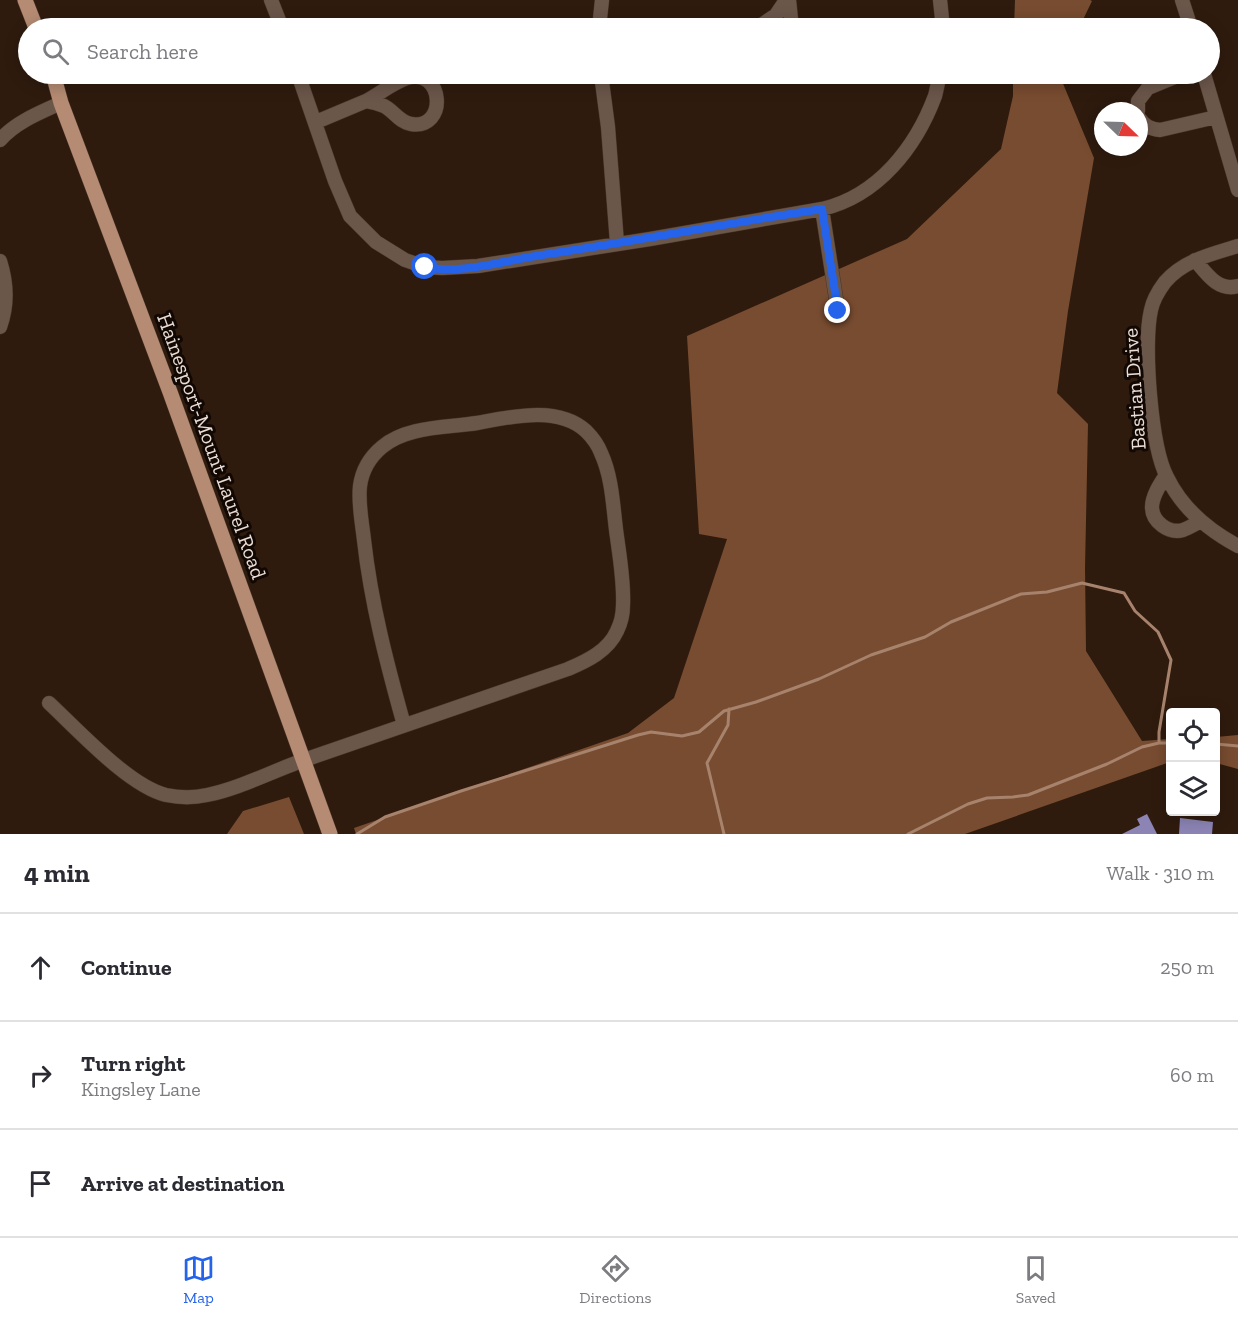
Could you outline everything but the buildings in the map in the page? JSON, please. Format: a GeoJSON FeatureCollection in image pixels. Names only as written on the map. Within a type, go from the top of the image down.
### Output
{"type":"FeatureCollection","features":[{"type":"Feature","properties":{"kind":"main road"},"geometry":{"type":"LineString","coordinates":[[25,0],[32,18]]}},
{"type":"Feature","properties":{"kind":"main road","name":"Hainesport-Mount Laurel Road"},"geometry":{"type":"LineString","coordinates":[[56,84],[330,834]]}},
{"type":"Feature","properties":{"kind":"street"},"geometry":{"type":"LineString","coordinates":[[271,0],[278,18]]}},
{"type":"Feature","properties":{"kind":"street"},"geometry":{"type":"LineString","coordinates":[[600,18],[602,0]]}},
{"type":"Feature","properties":{"kind":"street"},"geometry":{"type":"LineString","coordinates":[[772,18],[788,0]]}},
{"type":"Feature","properties":{"kind":"street"},"geometry":{"type":"LineString","coordinates":[[788,0],[791,18]]}},
{"type":"Feature","properties":{"kind":"street"},"geometry":{"type":"LineString","coordinates":[[940,0],[942,18]]}},
{"type":"Feature","properties":{"kind":"street"},"geometry":{"type":"LineString","coordinates":[[1182,0],[1188,18]]}},
{"type":"Feature","properties":{"kind":"street"},"geometry":{"type":"LineString","coordinates":[[302,84],[350,216],[370,238],[405,260],[428,267],[454,268],[617,243],[822,209],[840,204],[861,194],[891,169],[906,150],[924,120],[938,84]]}},
{"type":"Feature","properties":{"kind":"street"},"geometry":{"type":"LineString","coordinates":[[316,122],[366,101],[397,84]]}},
{"type":"Feature","properties":{"kind":"street"},"geometry":{"type":"LineString","coordinates":[[366,101],[385,107],[402,121],[417,124],[431,118],[438,104],[438,97],[431,84]]}},
{"type":"Feature","properties":{"kind":"street"},"geometry":{"type":"LineString","coordinates":[[602,84],[617,243]]}},
{"type":"Feature","properties":{"kind":"street"},"geometry":{"type":"LineString","coordinates":[[1138,102],[1148,88],[1158,84]]}},
{"type":"Feature","properties":{"kind":"street"},"geometry":{"type":"LineString","coordinates":[[1207,84],[1238,190]]}},
{"type":"Feature","properties":{"kind":"street"},"geometry":{"type":"LineString","coordinates":[[0,140],[25,120],[61,103]]}},
{"type":"Feature","properties":{"kind":"street"},"geometry":{"type":"LineString","coordinates":[[1148,127],[1160,130],[1216,117]]}},
{"type":"Feature","properties":{"kind":"street"},"geometry":{"type":"LineString","coordinates":[[822,209],[838,311]]}},
{"type":"Feature","properties":{"kind":"street","name":"Bastian Drive"},"geometry":{"type":"LineString","coordinates":[[1238,246],[1195,260],[1174,273],[1165,283],[1151,308],[1147,338],[1157,450],[1166,475],[1184,504],[1200,521],[1238,546]]}},
{"type":"Feature","properties":{"kind":"street"},"geometry":{"type":"LineString","coordinates":[[1195,260],[1214,282],[1232,288],[1238,286]]}},
{"type":"Feature","properties":{"kind":"street"},"geometry":{"type":"LineString","coordinates":[[0,261],[6,298],[0,327]]}},
{"type":"Feature","properties":{"kind":"street"},"geometry":{"type":"LineString","coordinates":[[49,704],[120,769],[141,784],[166,795],[180,797],[208,795],[576,666],[597,654],[617,633],[622,620],[623,589],[609,478],[598,446],[576,423],[556,417],[535,416],[422,431],[392,439],[371,458],[360,484],[365,547],[380,636],[404,725]]}},
{"type":"Feature","properties":{"kind":"street"},"geometry":{"type":"LineString","coordinates":[[1166,475],[1156,491],[1152,506],[1157,521],[1164,527],[1178,530],[1184,530],[1200,521]]}},
{"type":"Feature","properties":{"kind":"shaded area"},"geometry":{"type":"Polygon","coordinates":[[[1015,0],[1092,1],[1084,18],[1014,18],[1015,0]]]}},
{"type":"Feature","properties":{"kind":"shaded area"},"geometry":{"type":"Polygon","coordinates":[[[1013,84],[1063,84],[1094,158],[1068,311],[1057,393],[1088,424],[1086,651],[1142,741],[1166,739],[1166,763],[965,834],[356,834],[354,828],[628,733],[674,698],[727,539],[699,534],[687,336],[907,239],[1001,149],[1013,96],[1013,84]]]}},
{"type":"Feature","properties":{"kind":"shaded area"},"geometry":{"type":"Polygon","coordinates":[[[1238,735],[1238,769],[1220,764],[1220,737],[1238,735]]]}},
{"type":"Feature","properties":{"kind":"shaded area"},"geometry":{"type":"Polygon","coordinates":[[[289,797],[304,834],[227,834],[243,811],[289,797]]]}},
{"type":"Feature","properties":{"kind":"waterway"},"geometry":{"type":"LineString","coordinates":[[357,834],[385,817],[638,735],[651,732],[682,736],[699,732],[724,711],[819,679],[871,655],[925,637],[951,622],[1021,594],[1047,592],[1082,583],[1124,593],[1135,611],[1158,632],[1171,660],[1159,743]]}},
{"type":"Feature","properties":{"kind":"waterway"},"geometry":{"type":"LineString","coordinates":[[724,834],[707,763],[728,725],[729,709]]}},
{"type":"Feature","properties":{"kind":"waterway"},"geometry":{"type":"LineString","coordinates":[[908,834],[968,804],[987,798],[1028,795],[1107,764],[1142,747],[1166,743]]}},
{"type":"Feature","properties":{"kind":"waterway"},"geometry":{"type":"LineString","coordinates":[[1220,744],[1238,746]]}},
{"type":"Feature","properties":{"kind":"route"},"geometry":{"type":"LineString","coordinates":[[425,267],[478,266],[822,209],[838,311]]}}]}
